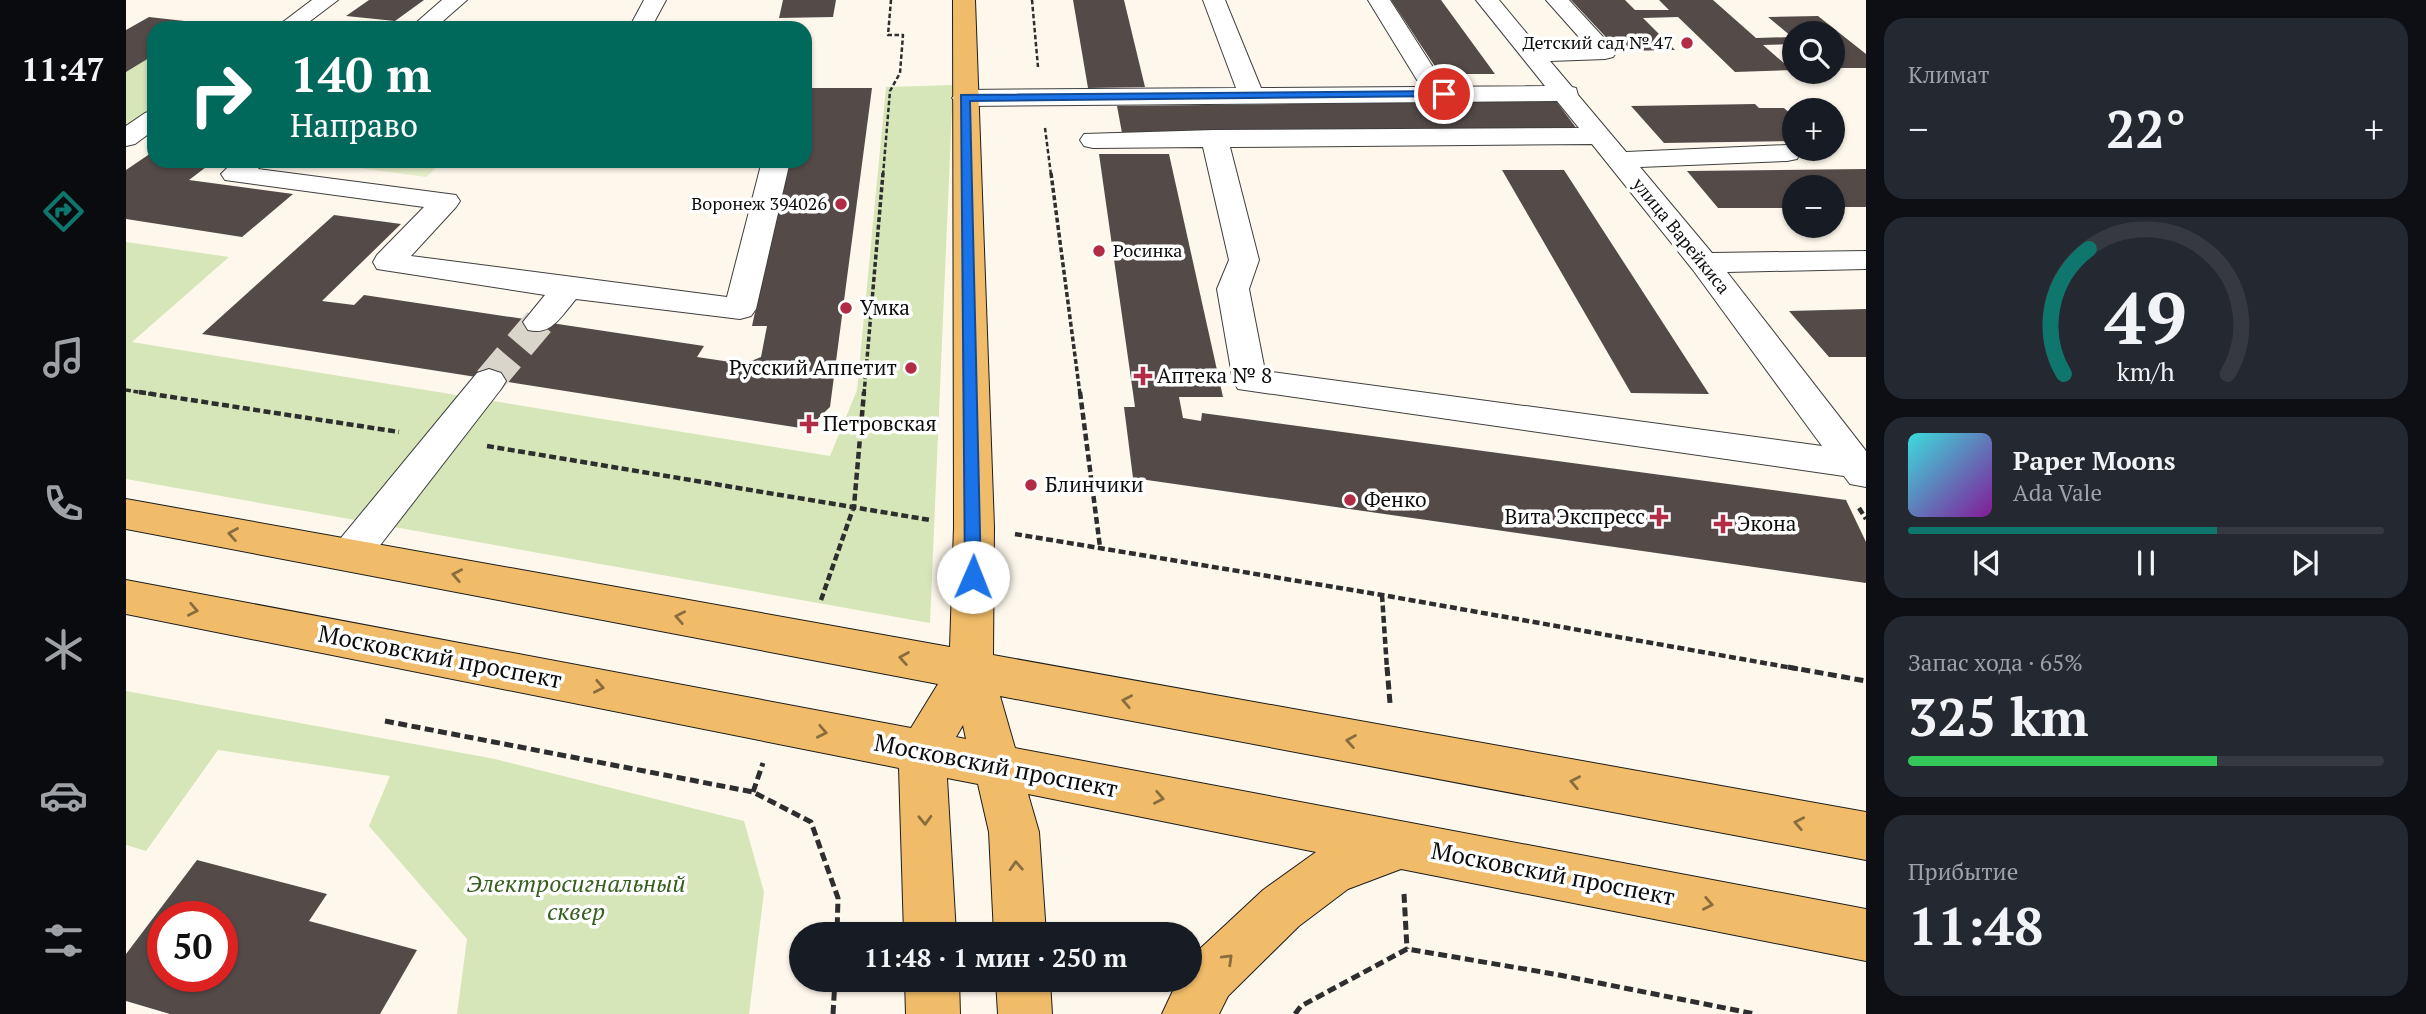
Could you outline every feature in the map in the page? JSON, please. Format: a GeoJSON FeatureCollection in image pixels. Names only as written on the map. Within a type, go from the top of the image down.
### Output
{"type":"FeatureCollection","features":[{"type":"Feature","properties":{"kind":"main road"},"geometry":{"type":"LineString","coordinates":[[964,0],[974,527],[971,670],[1014,832],[1019,922]]}},
{"type":"Feature","properties":{"kind":"main road"},"geometry":{"type":"LineString","coordinates":[[126,514],[1866,836]]}},
{"type":"Feature","properties":{"kind":"main road","name":"Московский проспект"},"geometry":{"type":"LineString","coordinates":[[126,597],[1866,935]]}},
{"type":"Feature","properties":{"kind":"main road"},"geometry":{"type":"LineString","coordinates":[[929,922],[922,752],[971,670]]}},
{"type":"Feature","properties":{"kind":"main road"},"geometry":{"type":"LineString","coordinates":[[1189,1014],[1209,976],[1281,908],[1332,870],[1401,844]]}},
{"type":"Feature","properties":{"kind":"main road"},"geometry":{"type":"LineString","coordinates":[[932,992],[933,1014]]}},
{"type":"Feature","properties":{"kind":"main road"},"geometry":{"type":"LineString","coordinates":[[1024,992],[1025,1014]]}},
{"type":"Feature","properties":{"kind":"street"},"geometry":{"type":"LineString","coordinates":[[296,21],[327,0]]}},
{"type":"Feature","properties":{"kind":"street"},"geometry":{"type":"LineString","coordinates":[[429,21],[456,0]]}},
{"type":"Feature","properties":{"kind":"street"},"geometry":{"type":"LineString","coordinates":[[644,21],[655,0]]}},
{"type":"Feature","properties":{"kind":"street"},"geometry":{"type":"LineString","coordinates":[[1214,0],[1251,95]]}},
{"type":"Feature","properties":{"kind":"street"},"geometry":{"type":"LineString","coordinates":[[1379,0],[1426,75]]}},
{"type":"Feature","properties":{"kind":"street","name":"улица Варейкиса"},"geometry":{"type":"LineString","coordinates":[[1488,0],[1567,93],[1704,264],[1861,471]]}},
{"type":"Feature","properties":{"kind":"street"},"geometry":{"type":"LineString","coordinates":[[1532,54],[1605,52],[1557,0]]}},
{"type":"Feature","properties":{"kind":"street"},"geometry":{"type":"LineString","coordinates":[[965,98],[1567,93]]}},
{"type":"Feature","properties":{"kind":"street"},"geometry":{"type":"LineString","coordinates":[[126,138],[147,123]]}},
{"type":"Feature","properties":{"kind":"street"},"geometry":{"type":"LineString","coordinates":[[1093,140],[1600,136]]}},
{"type":"Feature","properties":{"kind":"street"},"geometry":{"type":"LineString","coordinates":[[1214,138],[1244,260],[1233,289],[1250,381],[1861,471]]}},
{"type":"Feature","properties":{"kind":"street"},"geometry":{"type":"LineString","coordinates":[[1619,160],[1782,153]]}},
{"type":"Feature","properties":{"kind":"street"},"geometry":{"type":"LineString","coordinates":[[242,168],[235,174],[446,201],[388,262],[740,309],[774,168]]}},
{"type":"Feature","properties":{"kind":"street"},"geometry":{"type":"LineString","coordinates":[[1704,264],[1866,260]]}},
{"type":"Feature","properties":{"kind":"street"},"geometry":{"type":"LineString","coordinates":[[539,322],[568,288]]}},
{"type":"Feature","properties":{"kind":"street"},"geometry":{"type":"LineString","coordinates":[[350,555],[489,381]]}},
{"type":"Feature","properties":{"kind":"path"},"geometry":{"type":"LineString","coordinates":[[807,640],[854,506],[890,91],[900,73],[903,35],[888,35],[891,0]]}},
{"type":"Feature","properties":{"kind":"path"},"geometry":{"type":"LineString","coordinates":[[1032,0],[1040,96],[1100,547]]}},
{"type":"Feature","properties":{"kind":"path"},"geometry":{"type":"LineString","coordinates":[[126,390],[912,517]]}},
{"type":"Feature","properties":{"kind":"path"},"geometry":{"type":"LineString","coordinates":[[1032,537],[1866,681]]}},
{"type":"Feature","properties":{"kind":"path"},"geometry":{"type":"LineString","coordinates":[[385,721],[753,792],[811,822],[838,898],[837,922]]}},
{"type":"Feature","properties":{"kind":"path"},"geometry":{"type":"LineString","coordinates":[[753,792],[777,724]]}},
{"type":"Feature","properties":{"kind":"path"},"geometry":{"type":"LineString","coordinates":[[1295,1014],[1301,1006],[1407,949],[1554,974],[1755,1014]]}},
{"type":"Feature","properties":{"kind":"path"},"geometry":{"type":"LineString","coordinates":[[833,1014],[834,992]]}},
{"type":"Feature","properties":{"kind":"green space"},"geometry":{"type":"Polygon","coordinates":[[[147,59],[147,114],[126,128],[126,72],[147,59]]]}},
{"type":"Feature","properties":{"kind":"green space"},"geometry":{"type":"Polygon","coordinates":[[[953,85],[930,623],[126,479],[126,242],[229,257],[132,342],[830,456],[857,390],[886,87],[953,85]]]}},
{"type":"Feature","properties":{"kind":"green space"},"geometry":{"type":"Polygon","coordinates":[[[360,168],[436,168],[426,177],[360,168]]]}},
{"type":"Feature","properties":{"kind":"green space","name":"Электросигнальный сквер"},"geometry":{"type":"Polygon","coordinates":[[[126,691],[495,759],[744,821],[764,892],[749,1014],[457,1014],[467,939],[369,826],[390,776],[218,750],[146,851],[126,845],[126,691]]]}},
{"type":"Feature","properties":{"kind":"building"},"geometry":{"type":"Polygon","coordinates":[[[369,0],[424,0],[395,21],[346,16],[369,0]]]}},
{"type":"Feature","properties":{"kind":"building"},"geometry":{"type":"Polygon","coordinates":[[[783,0],[836,0],[833,17],[779,18],[783,0]]]}},
{"type":"Feature","properties":{"kind":"building"},"geometry":{"type":"Polygon","coordinates":[[[1073,0],[1124,0],[1145,87],[1088,88],[1073,0]]]}},
{"type":"Feature","properties":{"kind":"building"},"geometry":{"type":"Polygon","coordinates":[[[1391,0],[1441,0],[1495,74],[1440,74],[1391,0]]]}},
{"type":"Feature","properties":{"kind":"building"},"geometry":{"type":"Polygon","coordinates":[[[1571,0],[1625,0],[1635,10],[1669,10],[1659,0],[1713,0],[1756,38],[1782,37],[1782,44],[1763,45],[1782,61],[1782,70],[1735,72],[1678,17],[1643,18],[1675,50],[1619,51],[1571,0]]]}},
{"type":"Feature","properties":{"kind":"building"},"geometry":{"type":"Polygon","coordinates":[[[1818,16],[1824,21],[1782,21],[1782,29],[1768,17],[1818,16]]]}},
{"type":"Feature","properties":{"kind":"building"},"geometry":{"type":"Polygon","coordinates":[[[149,17],[184,21],[147,21],[147,59],[126,72],[126,30],[149,17]]]}},
{"type":"Feature","properties":{"kind":"building"},"geometry":{"type":"Polygon","coordinates":[[[1845,37],[1866,54],[1866,68],[1845,68],[1845,37]]]}},
{"type":"Feature","properties":{"kind":"building"},"geometry":{"type":"Polygon","coordinates":[[[812,88],[872,88],[830,407],[807,429],[202,334],[334,215],[401,224],[322,301],[354,305],[364,295],[704,346],[697,357],[744,364],[761,357],[767,326],[752,326],[786,168],[812,168],[812,88]]]}},
{"type":"Feature","properties":{"kind":"building"},"geometry":{"type":"Polygon","coordinates":[[[1556,101],[1577,129],[1122,133],[1117,106],[1556,101]]]}},
{"type":"Feature","properties":{"kind":"building"},"geometry":{"type":"Polygon","coordinates":[[[1755,104],[1759,108],[1782,108],[1782,141],[1664,143],[1631,106],[1755,104]]]}},
{"type":"Feature","properties":{"kind":"building"},"geometry":{"type":"Polygon","coordinates":[[[1099,154],[1169,154],[1223,397],[1179,397],[1183,418],[1201,421],[1202,413],[1846,500],[1866,542],[1866,583],[1133,478],[1124,407],[1135,407],[1099,154]]]}},
{"type":"Feature","properties":{"kind":"building"},"geometry":{"type":"Polygon","coordinates":[[[147,156],[147,168],[205,168],[189,180],[293,194],[242,237],[126,219],[126,170],[147,156]]]}},
{"type":"Feature","properties":{"kind":"building"},"geometry":{"type":"Polygon","coordinates":[[[1866,169],[1866,207],[1845,207],[1845,175],[1782,175],[1782,208],[1718,208],[1687,171],[1866,169]]]}},
{"type":"Feature","properties":{"kind":"building"},"geometry":{"type":"Polygon","coordinates":[[[1502,170],[1564,170],[1709,394],[1631,393],[1502,170]]]}},
{"type":"Feature","properties":{"kind":"building"},"geometry":{"type":"Polygon","coordinates":[[[1866,309],[1866,357],[1829,357],[1789,311],[1866,309]]]}},
{"type":"Feature","properties":{"kind":"building"},"geometry":{"type":"Polygon","coordinates":[[[197,860],[327,894],[309,921],[417,950],[380,1014],[170,1014],[126,1001],[126,954],[147,926],[147,992],[238,992],[238,901],[166,901],[197,860]]]}},
{"type":"Feature","properties":{"kind":"tunnel"},"geometry":{"type":"LineString","coordinates":[[489,381],[539,322]]}},
{"type":"Feature","properties":{"kind":"place","name":"Детский сад № 47"},"geometry":{"type":"Point","coordinates":[1687,43]}},
{"type":"Feature","properties":{"kind":"place","name":"Воронеж 394026"},"geometry":{"type":"Point","coordinates":[841,204]}},
{"type":"Feature","properties":{"kind":"place","name":"Росинка"},"geometry":{"type":"Point","coordinates":[1099,251]}},
{"type":"Feature","properties":{"kind":"place","name":"Умка"},"geometry":{"type":"Point","coordinates":[846,308]}},
{"type":"Feature","properties":{"kind":"place","name":"Русский Аппетит"},"geometry":{"type":"Point","coordinates":[911,368]}},
{"type":"Feature","properties":{"kind":"place","name":"Аптека № 8"},"geometry":{"type":"Point","coordinates":[1143,376]}},
{"type":"Feature","properties":{"kind":"place","name":"Петровская"},"geometry":{"type":"Point","coordinates":[809,424]}},
{"type":"Feature","properties":{"kind":"place","name":"Блинчики"},"geometry":{"type":"Point","coordinates":[1031,485]}},
{"type":"Feature","properties":{"kind":"place","name":"Фенко"},"geometry":{"type":"Point","coordinates":[1350,500]}},
{"type":"Feature","properties":{"kind":"place","name":"Вита Экспресс"},"geometry":{"type":"Point","coordinates":[1659,517]}},
{"type":"Feature","properties":{"kind":"place","name":"Экона"},"geometry":{"type":"Point","coordinates":[1723,524]}},
{"type":"Feature","properties":{"kind":"route"},"geometry":{"type":"LineString","coordinates":[[973,577],[965,98],[1444,94]]}}]}
